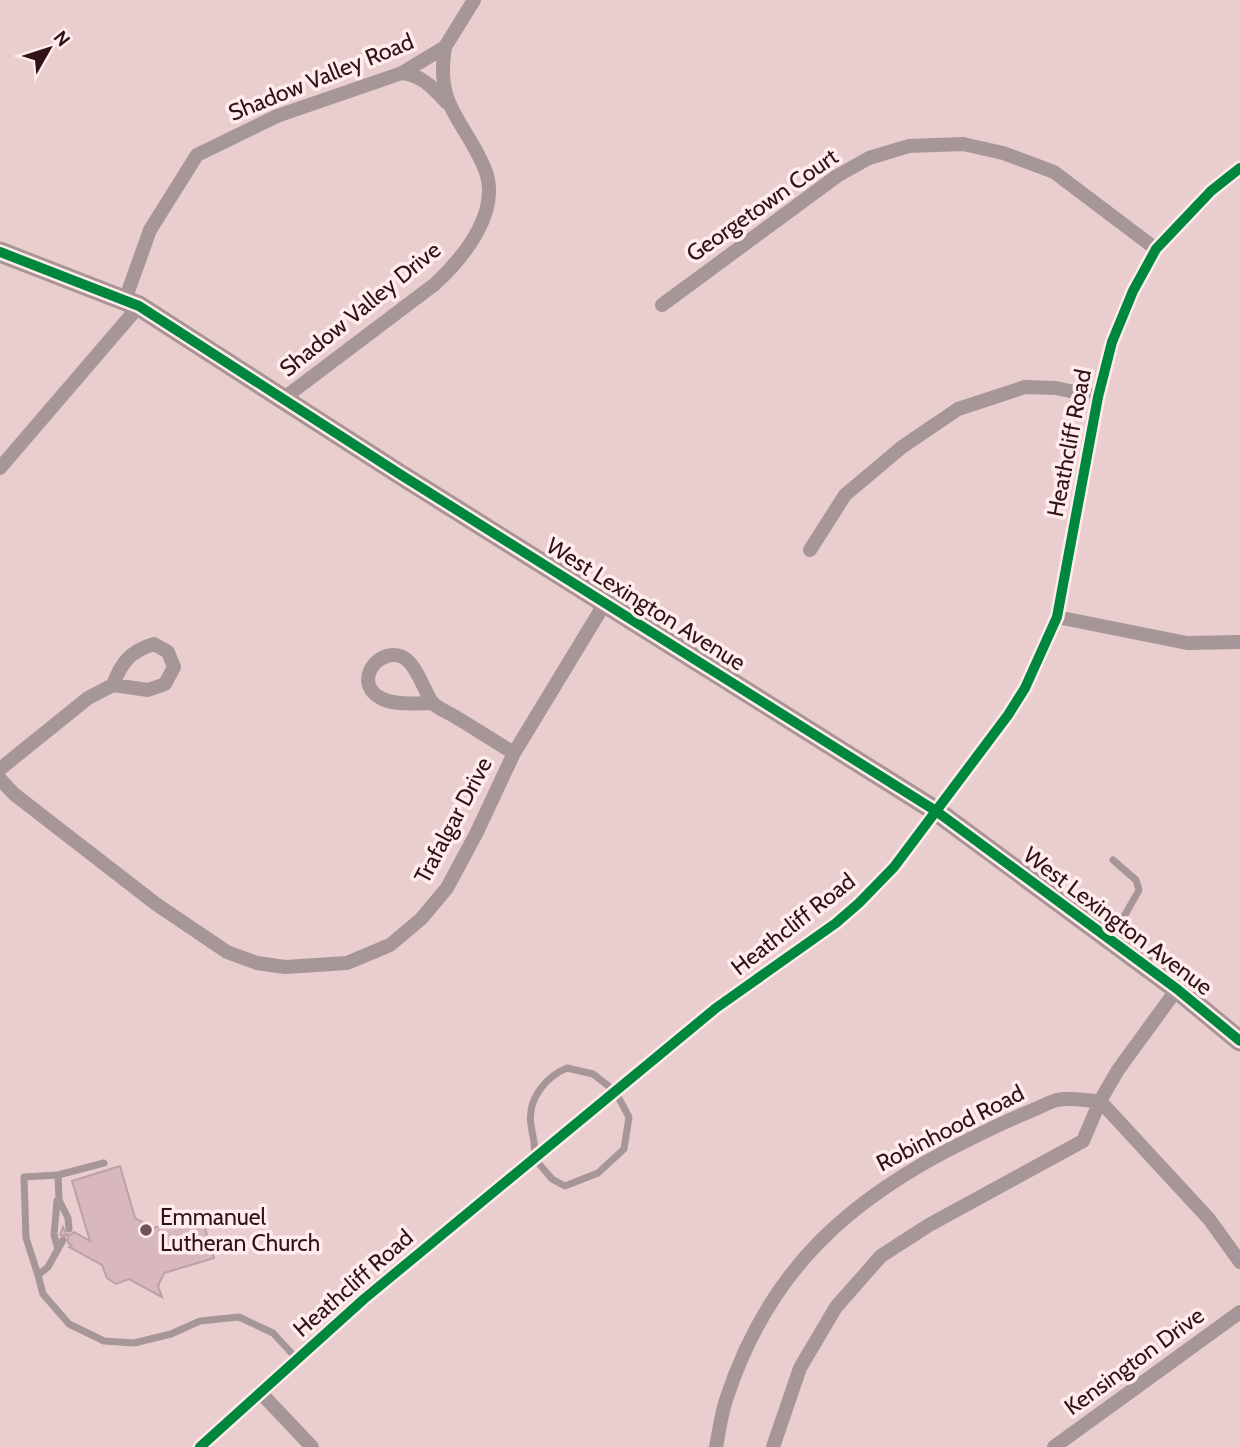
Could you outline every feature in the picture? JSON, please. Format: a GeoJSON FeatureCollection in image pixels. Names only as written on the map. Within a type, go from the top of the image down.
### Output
{"type":"FeatureCollection","features":[{"type":"Feature","properties":{"kind":"street","name":"Shadow Valley Road"},"geometry":{"type":"LineString","coordinates":[[132,303],[150,230],[197,155],[277,116],[402,73],[446,47],[474,0]]}},
{"type":"Feature","properties":{"kind":"street","name":"Shadow Valley Drive"},"geometry":{"type":"LineString","coordinates":[[446,47],[442,72],[448,104]]}},
{"type":"Feature","properties":{"kind":"street","name":"Shadow Valley Drive"},"geometry":{"type":"LineString","coordinates":[[284,398],[435,285],[457,264],[476,236],[486,209],[489,188],[486,169],[448,104],[417,75],[402,73]]}},
{"type":"Feature","properties":{"kind":"street","name":"Georgetown Court"},"geometry":{"type":"LineString","coordinates":[[662,305],[837,176],[869,159],[909,146],[962,144],[1003,153],[1054,172],[1156,249]]}},
{"type":"Feature","properties":{"kind":"street","name":"Heathcliff Road"},"geometry":{"type":"LineString","coordinates":[[200,1447],[359,1304],[716,1008],[836,923],[894,867],[1026,688],[1057,617],[1098,397],[1112,342],[1133,291],[1156,249],[1211,191],[1240,167]]}},
{"type":"Feature","properties":{"kind":"street","name":"West Lexington Avenue"},"geometry":{"type":"LineString","coordinates":[[0,252],[132,303],[284,398],[398,474],[936,811],[1177,989],[1240,1041]]}},
{"type":"Feature","properties":{"kind":"street"},"geometry":{"type":"LineString","coordinates":[[0,468],[132,303]]}},
{"type":"Feature","properties":{"kind":"street"},"geometry":{"type":"LineString","coordinates":[[810,550],[845,495],[902,447],[958,409],[1025,387],[1056,388],[1098,397]]}},
{"type":"Feature","properties":{"kind":"street","name":"Trafalgar Drive"},"geometry":{"type":"LineString","coordinates":[[0,779],[14,794],[213,945],[257,963],[285,967],[347,963],[390,945],[421,919],[447,888],[514,753],[605,603]]}},
{"type":"Feature","properties":{"kind":"street"},"geometry":{"type":"LineString","coordinates":[[1057,617],[1187,642],[1240,642]]}},
{"type":"Feature","properties":{"kind":"street"},"geometry":{"type":"LineString","coordinates":[[432,703],[414,667],[402,657],[391,655],[372,666],[368,675],[369,687],[379,697],[391,701],[432,703],[514,753]]}},
{"type":"Feature","properties":{"kind":"street"},"geometry":{"type":"LineString","coordinates":[[0,769],[88,698],[113,685]]}},
{"type":"Feature","properties":{"kind":"street"},"geometry":{"type":"LineString","coordinates":[[773,1447],[800,1368],[836,1307],[881,1256],[929,1224],[1083,1141],[1100,1101],[1118,1070],[1177,989]]}},
{"type":"Feature","properties":{"kind":"street","name":"Robinhood Road"},"geometry":{"type":"LineString","coordinates":[[716,1447],[726,1401],[744,1352],[767,1310],[803,1259],[844,1216],[880,1189],[932,1158],[1002,1124],[1059,1100],[1100,1101]]}},
{"type":"Feature","properties":{"kind":"street"},"geometry":{"type":"LineString","coordinates":[[1100,1101],[1209,1219],[1240,1262]]}},
{"type":"Feature","properties":{"kind":"street","name":"Kensington Drive"},"geometry":{"type":"LineString","coordinates":[[1054,1447],[1240,1312]]}},
{"type":"Feature","properties":{"kind":"street"},"geometry":{"type":"LineString","coordinates":[[260,1392],[312,1447]]}},
{"type":"Feature","properties":{"kind":"lane"},"geometry":{"type":"LineString","coordinates":[[1107,938],[1121,922],[1139,890],[1136,880],[1113,860]]}},
{"type":"Feature","properties":{"kind":"lane"},"geometry":{"type":"LineString","coordinates":[[567,1068],[593,1074],[615,1091],[629,1117],[624,1149],[598,1173],[565,1186],[552,1179],[534,1158],[536,1140],[531,1125],[531,1108],[538,1091],[554,1073],[567,1068]]}},
{"type":"Feature","properties":{"kind":"lane"},"geometry":{"type":"LineString","coordinates":[[104,1163],[58,1175],[24,1177],[26,1238],[43,1294],[69,1324],[104,1341],[134,1343],[172,1334],[200,1321],[239,1317],[273,1333],[297,1359]]}},
{"type":"Feature","properties":{"kind":"lane"},"geometry":{"type":"LineString","coordinates":[[58,1175],[54,1236],[58,1249]]}},
{"type":"Feature","properties":{"kind":"lane"},"geometry":{"type":"LineString","coordinates":[[58,1193],[69,1228]]}},
{"type":"Feature","properties":{"kind":"lane"},"geometry":{"type":"LineString","coordinates":[[38,1275],[48,1266],[63,1240]]}},
{"type":"Feature","properties":{"kind":"building","name":"Emmanuel Lutheran Church"},"geometry":{"type":"Polygon","coordinates":[[[120,1166],[135,1218],[153,1228],[201,1215],[214,1258],[164,1273],[158,1286],[162,1297],[129,1279],[116,1284],[107,1278],[102,1265],[69,1247],[72,1245],[68,1243],[68,1236],[60,1235],[63,1227],[66,1234],[74,1232],[90,1241],[72,1181],[120,1166]]]}},
{"type":"Feature","properties":{"kind":"cycle path"},"geometry":{"type":"LineString","coordinates":[[200,1447],[364,1299],[716,1008],[836,923],[894,867],[1008,715],[1025,688],[1057,617],[1098,397],[1112,342],[1133,291],[1156,249],[1211,191],[1240,168]]}},
{"type":"Feature","properties":{"kind":"cycle path"},"geometry":{"type":"LineString","coordinates":[[0,252],[139,306],[398,473],[936,811],[1177,989],[1240,1041]]}},
{"type":"Feature","properties":{"kind":"place","name":"Emmanuel Lutheran Church"},"geometry":{"type":"Point","coordinates":[146,1230]}}]}
